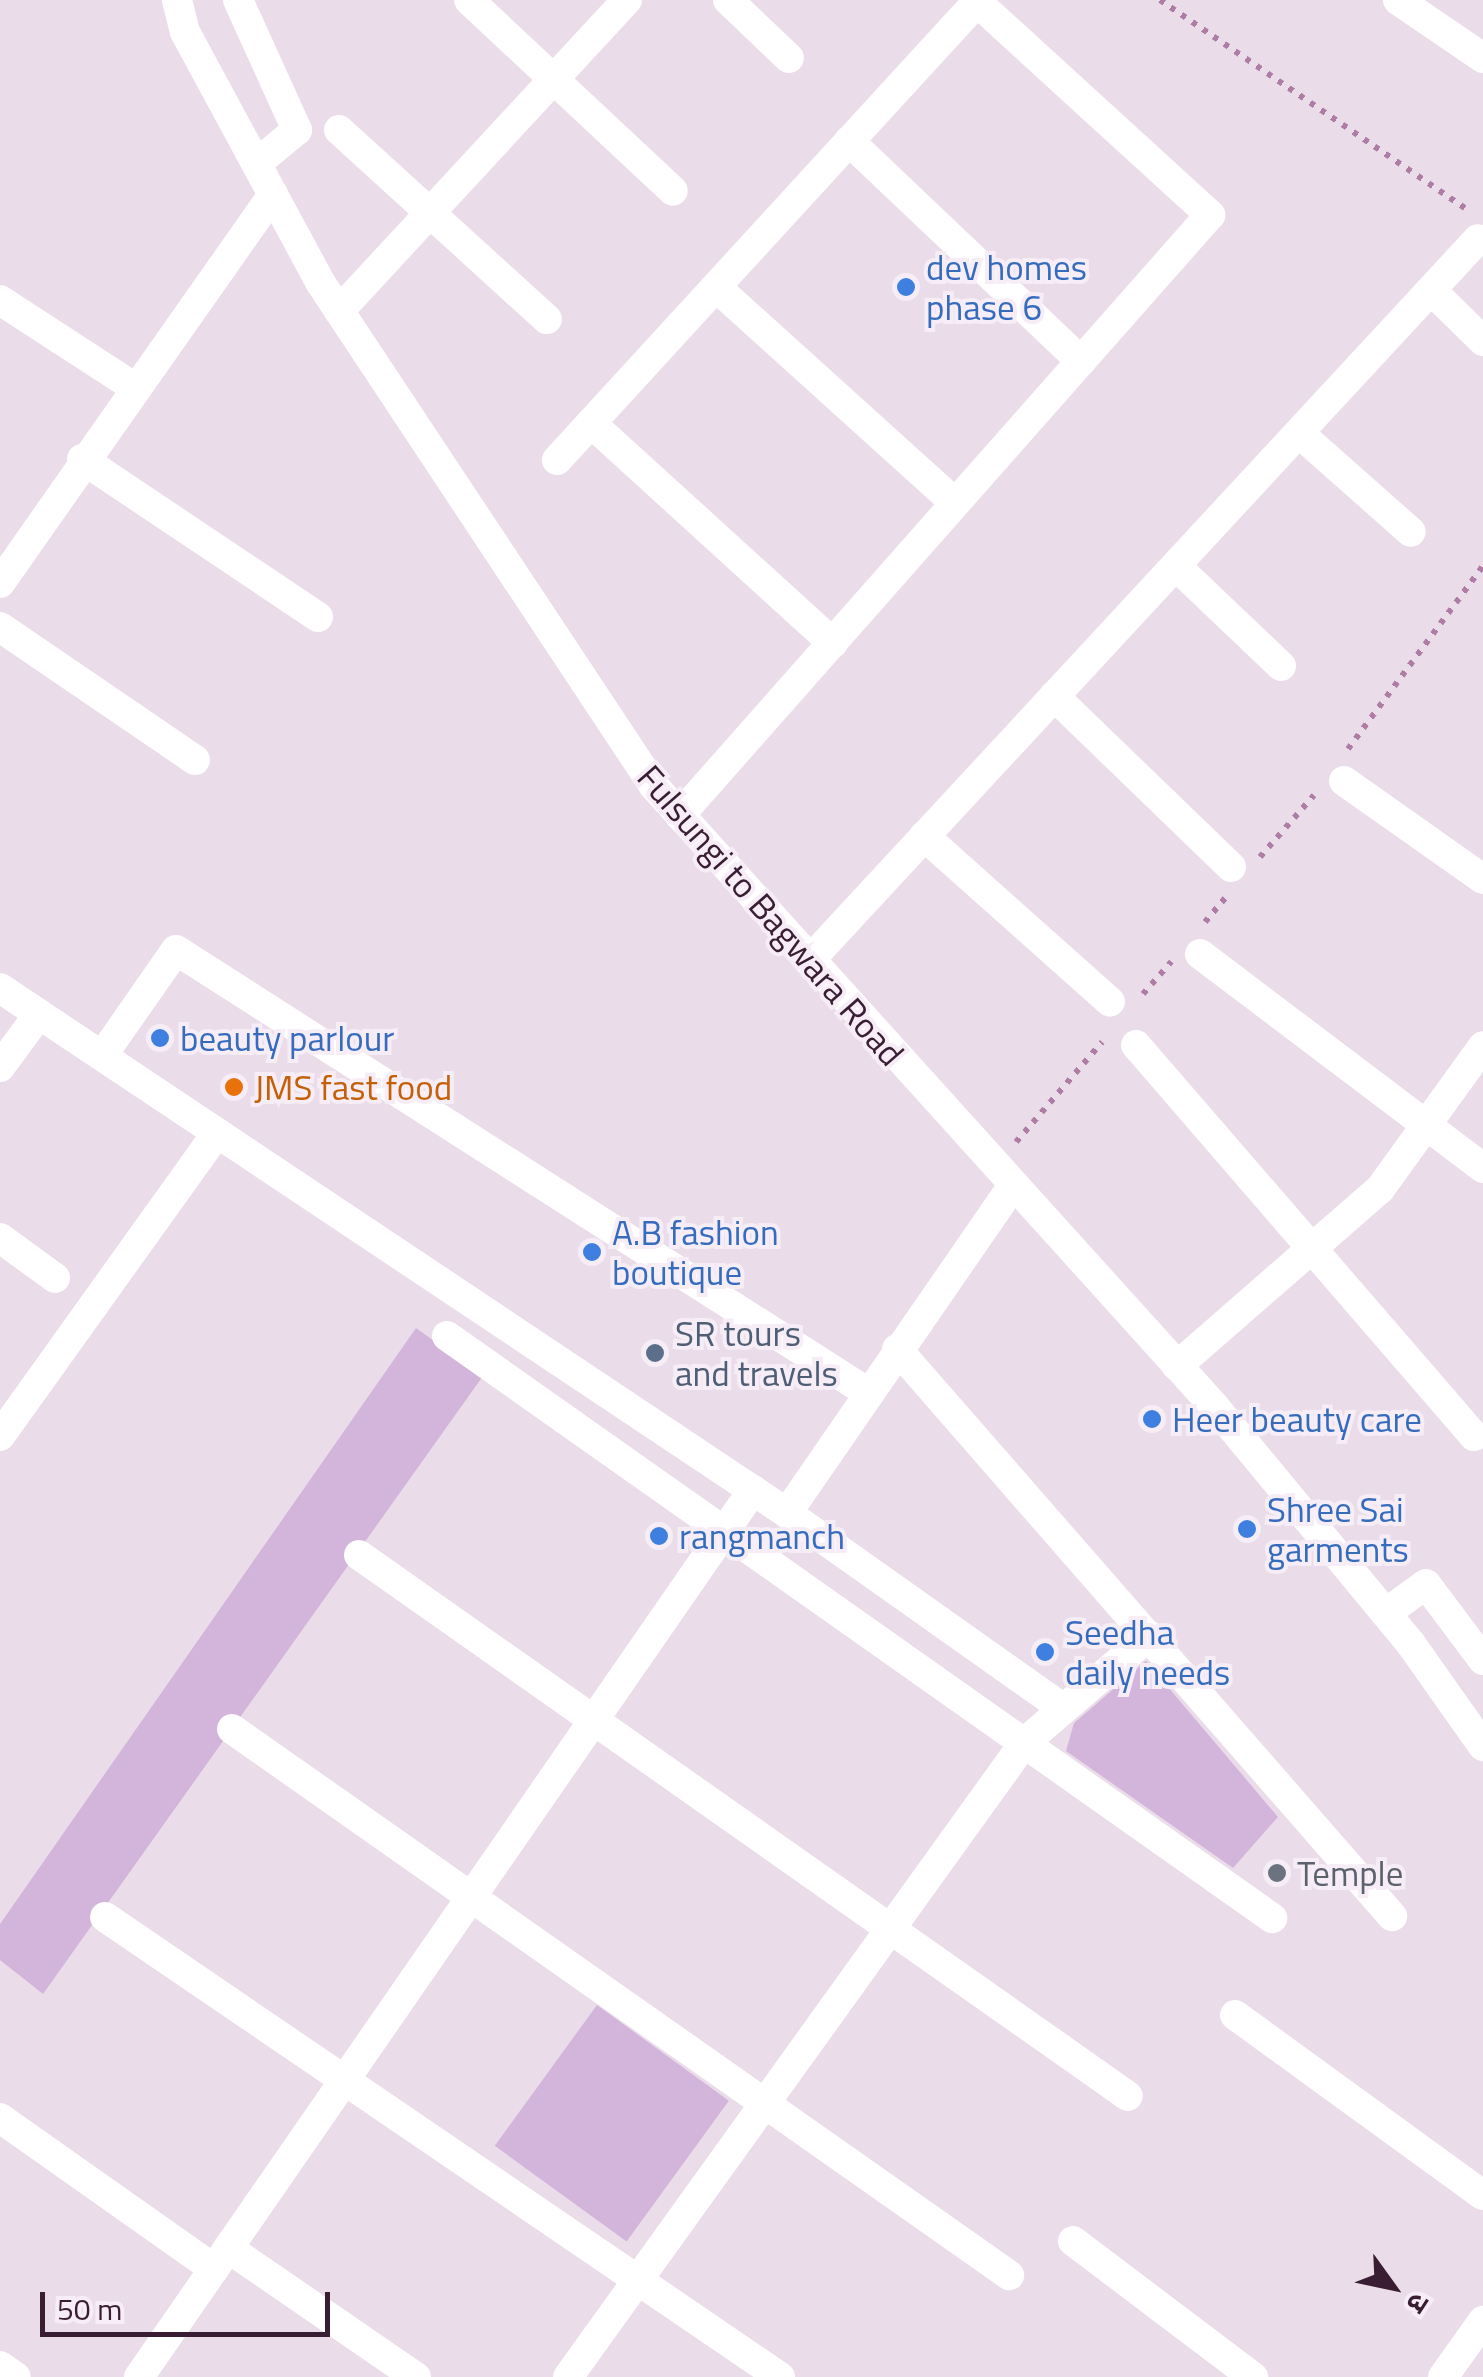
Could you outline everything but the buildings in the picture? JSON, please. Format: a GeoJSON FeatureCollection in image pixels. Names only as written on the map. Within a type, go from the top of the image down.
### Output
{"type":"FeatureCollection","features":[{"type":"Feature","properties":{"kind":"street","name":"Fulsungi to Bagwara Road"},"geometry":{"type":"LineString","coordinates":[[178,0],[256,164],[339,310],[680,815],[1010,1190],[1177,1366],[1386,1613],[1483,1746]]}},
{"type":"Feature","properties":{"kind":"street"},"geometry":{"type":"LineString","coordinates":[[238,0],[296,130],[256,164]]}},
{"type":"Feature","properties":{"kind":"street"},"geometry":{"type":"LineString","coordinates":[[469,0],[673,191]]}},
{"type":"Feature","properties":{"kind":"street"},"geometry":{"type":"LineString","coordinates":[[339,310],[627,0]]}},
{"type":"Feature","properties":{"kind":"street"},"geometry":{"type":"LineString","coordinates":[[728,0],[788,58]]}},
{"type":"Feature","properties":{"kind":"street"},"geometry":{"type":"LineString","coordinates":[[1398,0],[1483,58]]}},
{"type":"Feature","properties":{"kind":"street"},"geometry":{"type":"LineString","coordinates":[[556,460],[977,2],[1210,215],[680,815]]}},
{"type":"Feature","properties":{"kind":"street"},"geometry":{"type":"LineString","coordinates":[[339,130],[427,215],[548,319]]}},
{"type":"Feature","properties":{"kind":"street"},"geometry":{"type":"LineString","coordinates":[[849,141],[1081,361]]}},
{"type":"Feature","properties":{"kind":"street"},"geometry":{"type":"LineString","coordinates":[[0,584],[12,540],[82,458],[272,194]]}},
{"type":"Feature","properties":{"kind":"street"},"geometry":{"type":"LineString","coordinates":[[809,961],[1432,290],[1481,230]]}},
{"type":"Feature","properties":{"kind":"street"},"geometry":{"type":"LineString","coordinates":[[716,287],[956,503]]}},
{"type":"Feature","properties":{"kind":"street"},"geometry":{"type":"LineString","coordinates":[[1432,290],[1483,342]]}},
{"type":"Feature","properties":{"kind":"street"},"geometry":{"type":"LineString","coordinates":[[0,300],[131,385]]}},
{"type":"Feature","properties":{"kind":"street"},"geometry":{"type":"LineString","coordinates":[[591,423],[832,642]]}},
{"type":"Feature","properties":{"kind":"street"},"geometry":{"type":"LineString","coordinates":[[1299,433],[1411,532]]}},
{"type":"Feature","properties":{"kind":"street"},"geometry":{"type":"LineString","coordinates":[[82,458],[318,617]]}},
{"type":"Feature","properties":{"kind":"street"},"geometry":{"type":"LineString","coordinates":[[1176,566],[1281,666]]}},
{"type":"Feature","properties":{"kind":"street"},"geometry":{"type":"LineString","coordinates":[[0,627],[195,760]]}},
{"type":"Feature","properties":{"kind":"street"},"geometry":{"type":"LineString","coordinates":[[1054,696],[1232,866]]}},
{"type":"Feature","properties":{"kind":"street"},"geometry":{"type":"LineString","coordinates":[[1344,781],[1483,878]]}},
{"type":"Feature","properties":{"kind":"street"},"geometry":{"type":"LineString","coordinates":[[924,836],[1110,1002]]}},
{"type":"Feature","properties":{"kind":"street"},"geometry":{"type":"LineString","coordinates":[[102,1056],[176,950],[867,1392]]}},
{"type":"Feature","properties":{"kind":"street"},"geometry":{"type":"LineString","coordinates":[[1200,954],[1483,1168]]}},
{"type":"Feature","properties":{"kind":"street"},"geometry":{"type":"LineString","coordinates":[[0,988],[787,1512],[1058,1704]]}},
{"type":"Feature","properties":{"kind":"street"},"geometry":{"type":"LineString","coordinates":[[0,1067],[39,1014]]}},
{"type":"Feature","properties":{"kind":"street"},"geometry":{"type":"LineString","coordinates":[[1136,1045],[1474,1436]]}},
{"type":"Feature","properties":{"kind":"street"},"geometry":{"type":"LineString","coordinates":[[1177,1366],[1380,1190],[1483,1046]]}},
{"type":"Feature","properties":{"kind":"street"},"geometry":{"type":"LineString","coordinates":[[0,1436],[217,1133]]}},
{"type":"Feature","properties":{"kind":"street"},"geometry":{"type":"LineString","coordinates":[[787,1512],[1010,1190]]}},
{"type":"Feature","properties":{"kind":"street"},"geometry":{"type":"LineString","coordinates":[[0,1238],[55,1278]]}},
{"type":"Feature","properties":{"kind":"street"},"geometry":{"type":"LineString","coordinates":[[447,1336],[1272,1918]]}},
{"type":"Feature","properties":{"kind":"street"},"geometry":{"type":"LineString","coordinates":[[897,1349],[1392,1916]]}},
{"type":"Feature","properties":{"kind":"street"},"geometry":{"type":"LineString","coordinates":[[139,2377],[753,1490]]}},
{"type":"Feature","properties":{"kind":"street"},"geometry":{"type":"LineString","coordinates":[[359,1555],[886,1930],[1128,2096]]}},
{"type":"Feature","properties":{"kind":"street"},"geometry":{"type":"LineString","coordinates":[[1386,1613],[1426,1584],[1483,1660]]}},
{"type":"Feature","properties":{"kind":"street"},"geometry":{"type":"LineString","coordinates":[[568,2377],[1024,1743],[1058,1704],[1149,1636]]}},
{"type":"Feature","properties":{"kind":"street"},"geometry":{"type":"LineString","coordinates":[[232,1729],[1010,2274]]}},
{"type":"Feature","properties":{"kind":"street"},"geometry":{"type":"LineString","coordinates":[[105,1917],[343,2082],[640,2277],[780,2377]]}},
{"type":"Feature","properties":{"kind":"street"},"geometry":{"type":"LineString","coordinates":[[1235,2015],[1483,2196]]}},
{"type":"Feature","properties":{"kind":"street"},"geometry":{"type":"LineString","coordinates":[[0,2118],[416,2377]]}},
{"type":"Feature","properties":{"kind":"street"},"geometry":{"type":"LineString","coordinates":[[1074,2241],[1253,2377]]}},
{"type":"Feature","properties":{"kind":"street"},"geometry":{"type":"LineString","coordinates":[[1443,2377],[1483,2321]]}},
{"type":"Feature","properties":{"kind":"street"},"geometry":{"type":"LineString","coordinates":[[0,2366],[16,2377]]}},
{"type":"Feature","properties":{"kind":"path"},"geometry":{"type":"LineString","coordinates":[[1160,0],[1481,230]]}},
{"type":"Feature","properties":{"kind":"shaded area"},"geometry":{"type":"Polygon","coordinates":[[[416,1328],[483,1376],[43,1994],[0,1960],[0,1924],[416,1328]]]}},
{"type":"Feature","properties":{"kind":"shaded area"},"geometry":{"type":"Polygon","coordinates":[[[1146,1661],[1278,1817],[1233,1868],[1066,1751],[1074,1723],[1146,1661]]]}},
{"type":"Feature","properties":{"kind":"shaded area"},"geometry":{"type":"Polygon","coordinates":[[[597,2005],[729,2101],[627,2242],[495,2146],[597,2005]]]}},
{"type":"Feature","properties":{"kind":"place","name":"dev homes phase 6"},"geometry":{"type":"Point","coordinates":[906,287]}},
{"type":"Feature","properties":{"kind":"place","name":"beauty parlour"},"geometry":{"type":"Point","coordinates":[160,1038]}},
{"type":"Feature","properties":{"kind":"place","name":"JMS fast food"},"geometry":{"type":"Point","coordinates":[234,1087]}},
{"type":"Feature","properties":{"kind":"place","name":"A.B fashion boutique"},"geometry":{"type":"Point","coordinates":[592,1252]}},
{"type":"Feature","properties":{"kind":"place","name":"SR tours and travels"},"geometry":{"type":"Point","coordinates":[655,1353]}},
{"type":"Feature","properties":{"kind":"place","name":"Heer beauty care"},"geometry":{"type":"Point","coordinates":[1152,1419]}},
{"type":"Feature","properties":{"kind":"place","name":"Shree Sai garments"},"geometry":{"type":"Point","coordinates":[1247,1529]}},
{"type":"Feature","properties":{"kind":"place","name":"rangmanch"},"geometry":{"type":"Point","coordinates":[659,1536]}},
{"type":"Feature","properties":{"kind":"place","name":"Seedha daily needs"},"geometry":{"type":"Point","coordinates":[1045,1652]}},
{"type":"Feature","properties":{"kind":"place","name":"Temple"},"geometry":{"type":"Point","coordinates":[1277,1873]}}]}
